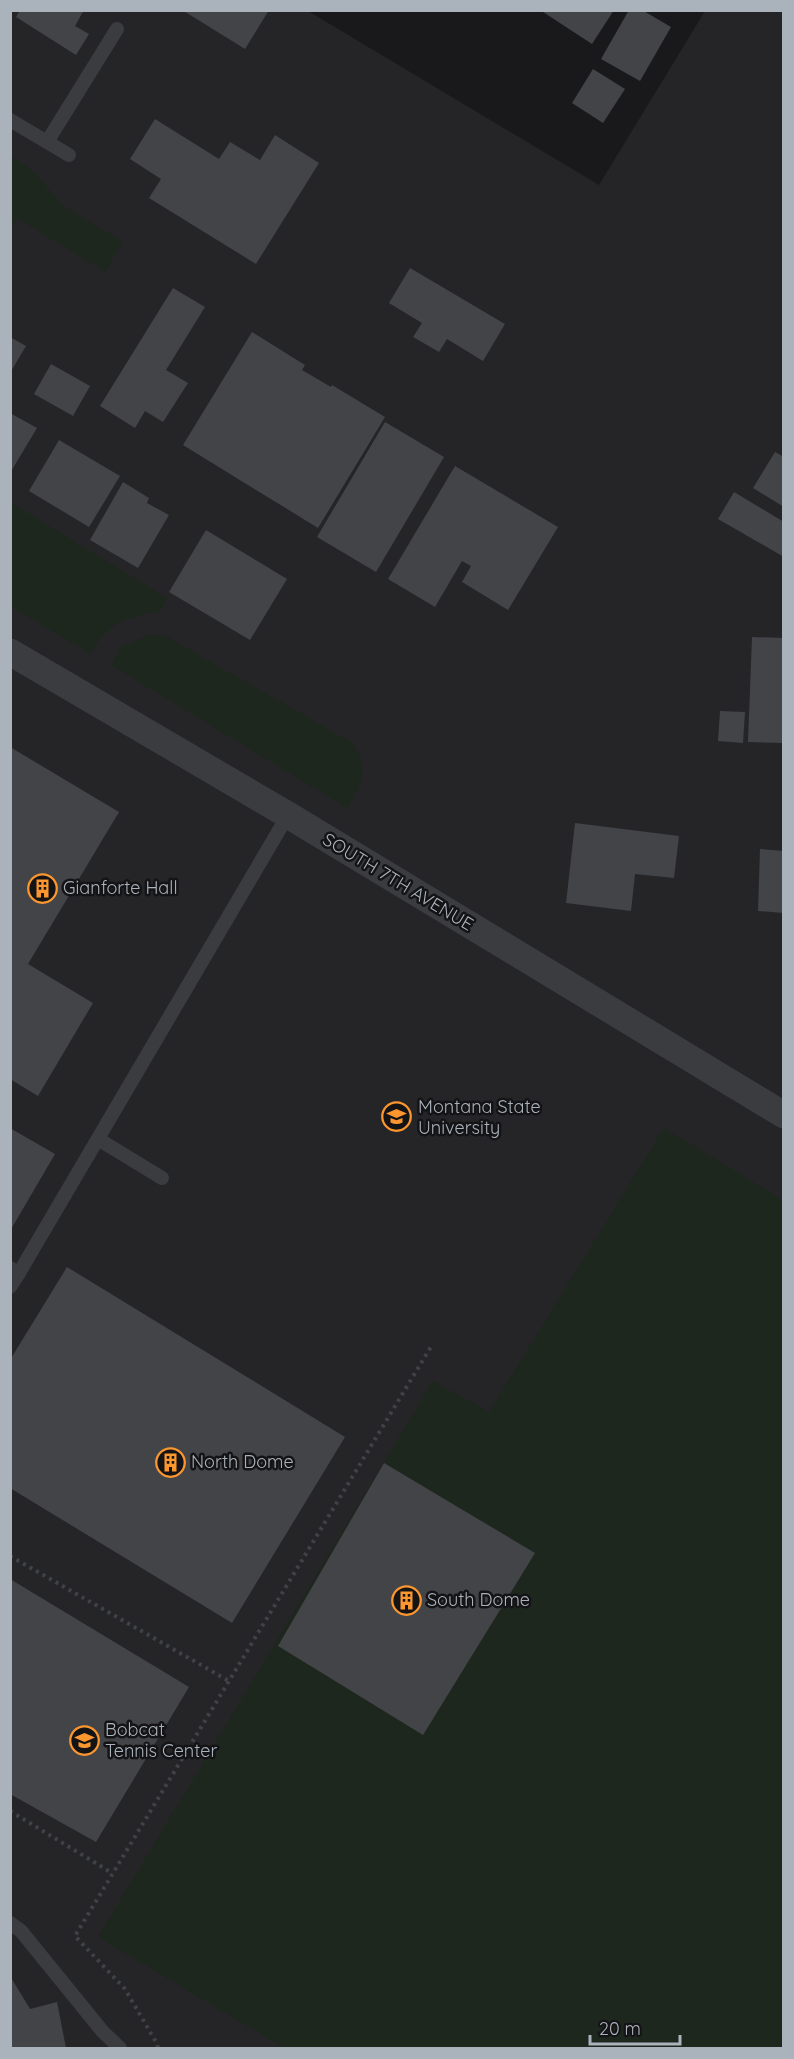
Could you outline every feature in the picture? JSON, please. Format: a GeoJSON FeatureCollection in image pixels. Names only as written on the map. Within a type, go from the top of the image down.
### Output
{"type":"FeatureCollection","features":[{"type":"Feature","properties":{"kind":"street","name":"SOUTH 7TH AVENUE"},"geometry":{"type":"LineString","coordinates":[[10,652],[288,815],[783,1115]]}},
{"type":"Feature","properties":{"kind":"lane"},"geometry":{"type":"LineString","coordinates":[[48,142],[117,29]]}},
{"type":"Feature","properties":{"kind":"lane"},"geometry":{"type":"LineString","coordinates":[[10,120],[69,155]]}},
{"type":"Feature","properties":{"kind":"lane"},"geometry":{"type":"LineString","coordinates":[[10,1287],[15,1270],[98,1139],[288,815]]}},
{"type":"Feature","properties":{"kind":"lane"},"geometry":{"type":"LineString","coordinates":[[98,1139],[162,1178]]}},
{"type":"Feature","properties":{"kind":"lane"},"geometry":{"type":"LineString","coordinates":[[10,1923],[21,1931],[103,2032],[120,2049]]}},
{"type":"Feature","properties":{"kind":"path"},"geometry":{"type":"LineString","coordinates":[[158,2049],[125,1989],[75,1936],[432,1345]]}},
{"type":"Feature","properties":{"kind":"path"},"geometry":{"type":"LineString","coordinates":[[10,1556],[229,1681]]}},
{"type":"Feature","properties":{"kind":"path"},"geometry":{"type":"LineString","coordinates":[[10,1811],[112,1873]]}},
{"type":"Feature","properties":{"kind":"shaded area","name":"Montana State University"},"geometry":{"type":"Polygon","coordinates":[[[11,11],[308,11],[599,185],[705,11],[783,11],[783,2048],[11,2048],[11,11]]]}},
{"type":"Feature","properties":{"kind":"shaded area"},"geometry":{"type":"Polygon","coordinates":[[[11,156],[31,169],[65,207],[123,242],[105,272],[17,218],[11,229],[11,156]]]}},
{"type":"Feature","properties":{"kind":"shaded area"},"geometry":{"type":"Polygon","coordinates":[[[10,502],[167,598],[160,612],[138,616],[119,623],[104,635],[91,654],[11,607],[10,502]]]}},
{"type":"Feature","properties":{"kind":"shaded area"},"geometry":{"type":"Polygon","coordinates":[[[150,634],[167,637],[351,742],[363,768],[361,783],[347,808],[111,665],[121,647],[150,634]]]}},
{"type":"Feature","properties":{"kind":"shaded area"},"geometry":{"type":"Polygon","coordinates":[[[664,1128],[783,1200],[783,2048],[284,2048],[98,1937],[433,1381],[489,1412],[664,1128]]]}},
{"type":"Feature","properties":{"kind":"building"},"geometry":{"type":"Polygon","coordinates":[[[20,10],[84,10],[75,26],[89,34],[76,55],[16,17],[20,10]]]}},
{"type":"Feature","properties":{"kind":"building"},"geometry":{"type":"Polygon","coordinates":[[[182,10],[269,10],[245,49],[182,10]]]}},
{"type":"Feature","properties":{"kind":"building"},"geometry":{"type":"Polygon","coordinates":[[[540,10],[614,10],[592,44],[540,10]]]}},
{"type":"Feature","properties":{"kind":"building"},"geometry":{"type":"Polygon","coordinates":[[[629,10],[642,10],[671,27],[640,81],[601,59],[629,10]]]}},
{"type":"Feature","properties":{"kind":"building"},"geometry":{"type":"Polygon","coordinates":[[[593,69],[625,89],[603,123],[572,103],[593,69]]]}},
{"type":"Feature","properties":{"kind":"building"},"geometry":{"type":"Polygon","coordinates":[[[155,119],[219,159],[230,142],[260,160],[275,135],[319,163],[256,264],[149,198],[161,179],[130,159],[155,119]]]}},
{"type":"Feature","properties":{"kind":"building"},"geometry":{"type":"Polygon","coordinates":[[[410,268],[505,324],[483,361],[447,339],[439,352],[413,337],[422,323],[389,303],[410,268]]]}},
{"type":"Feature","properties":{"kind":"building"},"geometry":{"type":"Polygon","coordinates":[[[173,288],[205,307],[166,370],[188,383],[163,422],[145,411],[135,428],[100,406],[173,288]]]}},
{"type":"Feature","properties":{"kind":"building"},"geometry":{"type":"Polygon","coordinates":[[[252,332],[305,365],[302,370],[385,417],[318,528],[183,445],[252,332]]]}},
{"type":"Feature","properties":{"kind":"building"},"geometry":{"type":"Polygon","coordinates":[[[10,337],[26,346],[10,373],[10,337]]]}},
{"type":"Feature","properties":{"kind":"building"},"geometry":{"type":"Polygon","coordinates":[[[51,364],[90,386],[73,416],[34,394],[51,364]]]}},
{"type":"Feature","properties":{"kind":"building"},"geometry":{"type":"Polygon","coordinates":[[[10,413],[37,428],[10,473],[10,413]]]}},
{"type":"Feature","properties":{"kind":"building"},"geometry":{"type":"Polygon","coordinates":[[[385,422],[444,457],[376,572],[317,537],[385,422]]]}},
{"type":"Feature","properties":{"kind":"building"},"geometry":{"type":"Polygon","coordinates":[[[59,440],[120,476],[89,527],[29,491],[59,440]]]}},
{"type":"Feature","properties":{"kind":"building"},"geometry":{"type":"Polygon","coordinates":[[[775,452],[784,457],[784,507],[753,488],[775,452]]]}},
{"type":"Feature","properties":{"kind":"building"},"geometry":{"type":"Polygon","coordinates":[[[455,466],[558,527],[508,610],[462,582],[471,566],[462,561],[435,607],[388,579],[455,466]]]}},
{"type":"Feature","properties":{"kind":"building"},"geometry":{"type":"Polygon","coordinates":[[[123,482],[149,498],[147,503],[169,515],[138,568],[90,540],[123,482]]]}},
{"type":"Feature","properties":{"kind":"building"},"geometry":{"type":"Polygon","coordinates":[[[734,492],[784,522],[784,557],[718,519],[734,492]]]}},
{"type":"Feature","properties":{"kind":"building"},"geometry":{"type":"Polygon","coordinates":[[[206,530],[287,579],[250,640],[169,592],[206,530]]]}},
{"type":"Feature","properties":{"kind":"building"},"geometry":{"type":"Polygon","coordinates":[[[752,637],[784,638],[784,743],[748,742],[752,637]]]}},
{"type":"Feature","properties":{"kind":"building"},"geometry":{"type":"Polygon","coordinates":[[[720,711],[745,712],[743,743],[718,741],[720,711]]]}},
{"type":"Feature","properties":{"kind":"building","name":"Gianforte Hall"},"geometry":{"type":"Polygon","coordinates":[[[10,747],[119,812],[28,964],[93,1003],[38,1096],[10,1079],[10,747]]]}},
{"type":"Feature","properties":{"kind":"building"},"geometry":{"type":"Polygon","coordinates":[[[575,823],[679,836],[674,878],[635,874],[631,911],[566,903],[575,823]]]}},
{"type":"Feature","properties":{"kind":"building"},"geometry":{"type":"Polygon","coordinates":[[[760,849],[784,851],[784,913],[758,911],[760,849]]]}},
{"type":"Feature","properties":{"kind":"building"},"geometry":{"type":"Polygon","coordinates":[[[10,1128],[55,1154],[10,1231],[10,1128]]]}},
{"type":"Feature","properties":{"kind":"building","name":"North Dome"},"geometry":{"type":"Polygon","coordinates":[[[67,1267],[345,1437],[232,1623],[10,1488],[10,1360],[67,1267]]]}},
{"type":"Feature","properties":{"kind":"building","name":"South Dome"},"geometry":{"type":"Polygon","coordinates":[[[384,1463],[535,1553],[423,1735],[278,1646],[384,1463]]]}},
{"type":"Feature","properties":{"kind":"building","name":"Bobcat Tennis Center"},"geometry":{"type":"Polygon","coordinates":[[[10,1579],[189,1687],[96,1842],[10,1794],[10,1579]]]}},
{"type":"Feature","properties":{"kind":"building"},"geometry":{"type":"Polygon","coordinates":[[[10,1976],[30,2009],[57,2002],[66,2048],[10,2048],[10,1976]]]}},
{"type":"Feature","properties":{"kind":"place","name":"Gianforte Hall"},"geometry":{"type":"Point","coordinates":[42,888]}},
{"type":"Feature","properties":{"kind":"place","name":"Montana State University"},"geometry":{"type":"Point","coordinates":[397,1117]}},
{"type":"Feature","properties":{"kind":"place","name":"North Dome"},"geometry":{"type":"Point","coordinates":[170,1462]}},
{"type":"Feature","properties":{"kind":"place","name":"South Dome"},"geometry":{"type":"Point","coordinates":[406,1600]}},
{"type":"Feature","properties":{"kind":"place","name":"Bobcat Tennis Center"},"geometry":{"type":"Point","coordinates":[84,1740]}}]}
